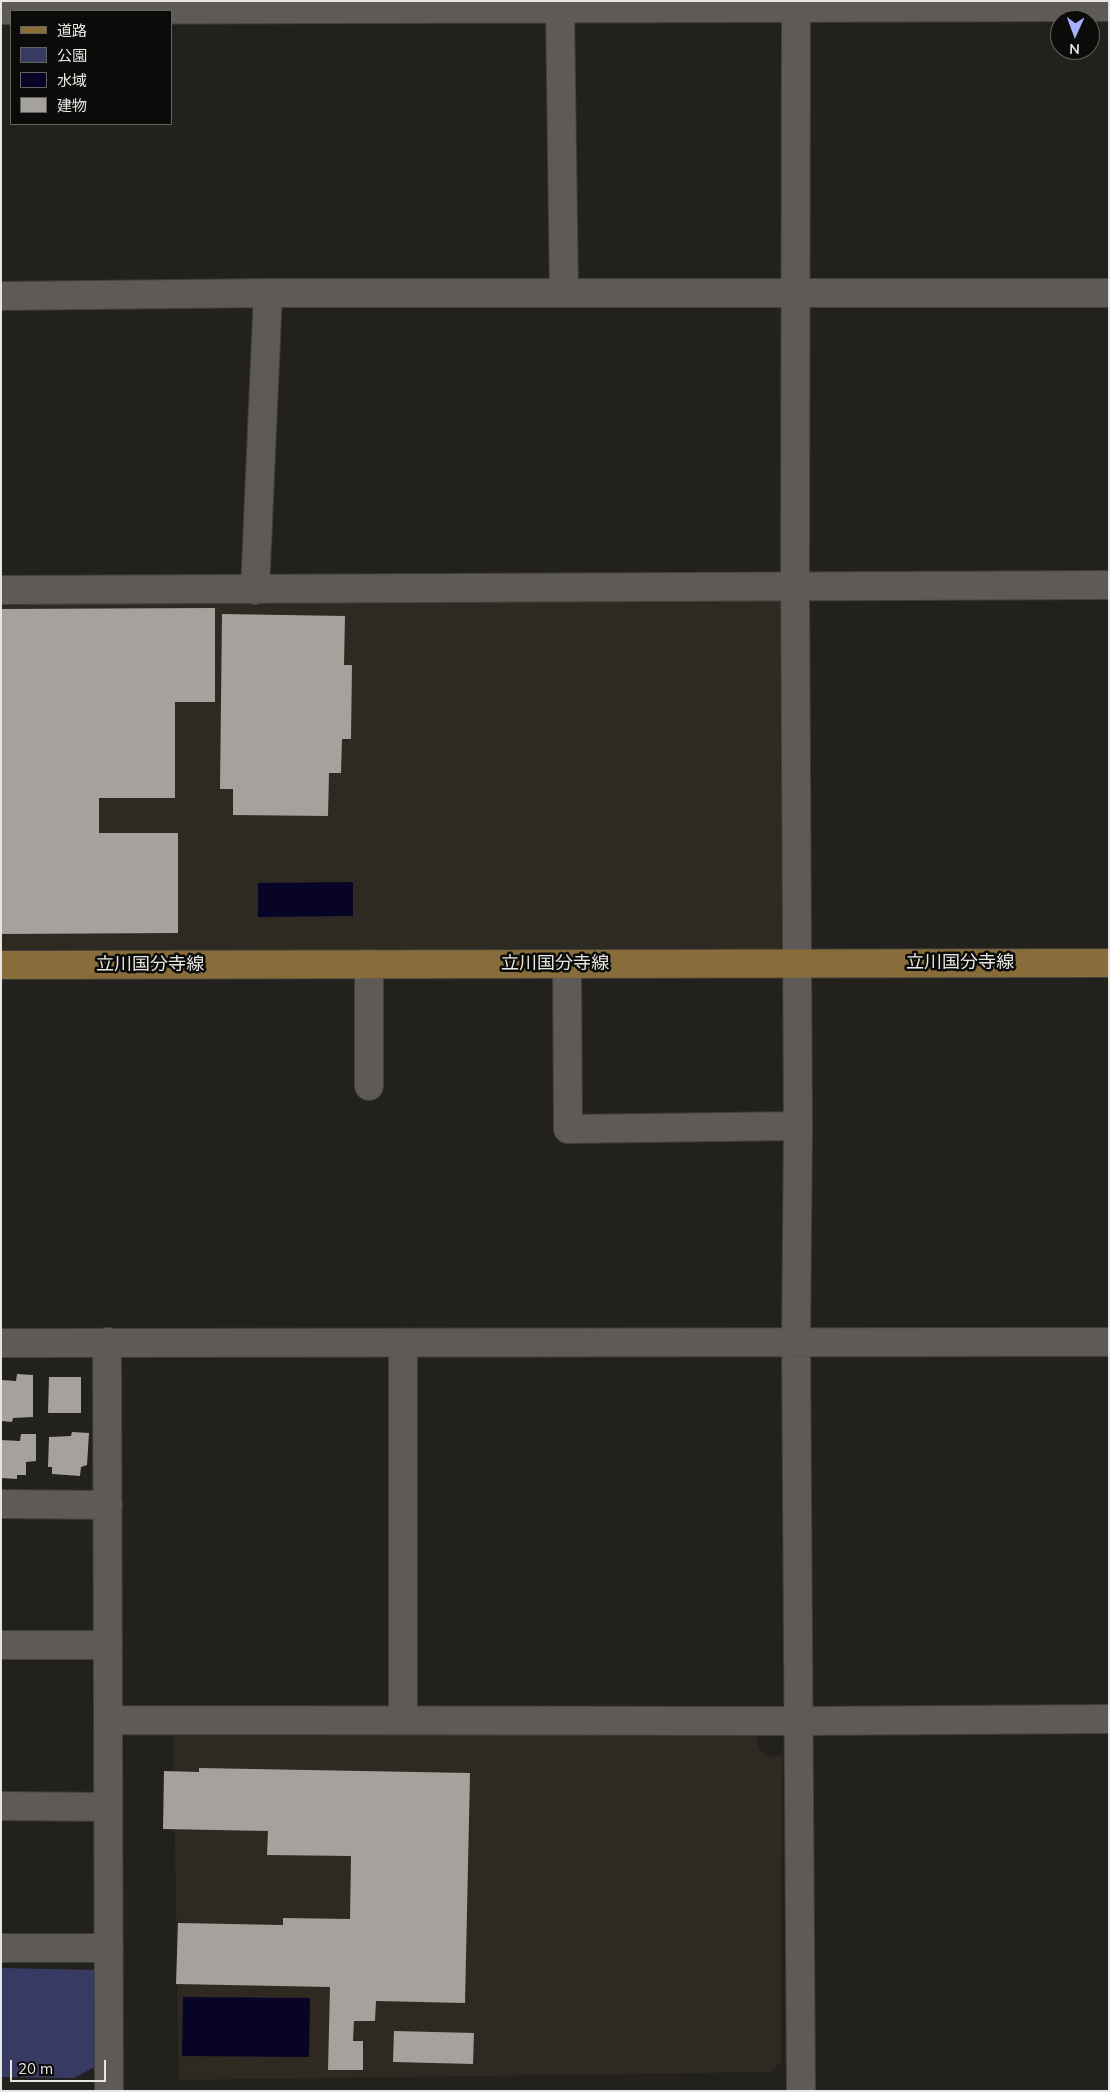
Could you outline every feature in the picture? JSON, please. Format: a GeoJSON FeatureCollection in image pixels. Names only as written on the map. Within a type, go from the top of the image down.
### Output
{"type":"FeatureCollection","features":[{"type":"Feature","properties":{"kind":"main road","name":"立川国分寺線"},"geometry":{"type":"LineString","coordinates":[[1,965],[1109,963]]}},
{"type":"Feature","properties":{"kind":"street"},"geometry":{"type":"LineString","coordinates":[[1,10],[1109,7]]}},
{"type":"Feature","properties":{"kind":"street"},"geometry":{"type":"LineString","coordinates":[[796,8],[798,964],[796,1342],[801,2091]]}},
{"type":"Feature","properties":{"kind":"street"},"geometry":{"type":"LineString","coordinates":[[560,9],[564,293]]}},
{"type":"Feature","properties":{"kind":"street"},"geometry":{"type":"LineString","coordinates":[[1,296],[268,293],[1109,293]]}},
{"type":"Feature","properties":{"kind":"street"},"geometry":{"type":"LineString","coordinates":[[255,590],[268,293]]}},
{"type":"Feature","properties":{"kind":"street"},"geometry":{"type":"LineString","coordinates":[[1,590],[1109,585]]}},
{"type":"Feature","properties":{"kind":"street"},"geometry":{"type":"LineString","coordinates":[[369,964],[369,1086]]}},
{"type":"Feature","properties":{"kind":"street"},"geometry":{"type":"LineString","coordinates":[[567,964],[568,1129],[798,1126]]}},
{"type":"Feature","properties":{"kind":"street"},"geometry":{"type":"LineString","coordinates":[[107,1342],[109,2091]]}},
{"type":"Feature","properties":{"kind":"street"},"geometry":{"type":"LineString","coordinates":[[403,1342],[403,1719]]}},
{"type":"Feature","properties":{"kind":"street"},"geometry":{"type":"LineString","coordinates":[[1,1343],[1109,1342]]}},
{"type":"Feature","properties":{"kind":"street"},"geometry":{"type":"LineString","coordinates":[[1,1504],[108,1504]]}},
{"type":"Feature","properties":{"kind":"street"},"geometry":{"type":"LineString","coordinates":[[1,1645],[108,1645]]}},
{"type":"Feature","properties":{"kind":"street"},"geometry":{"type":"LineString","coordinates":[[108,1720],[799,1721],[1109,1719]]}},
{"type":"Feature","properties":{"kind":"street"},"geometry":{"type":"LineString","coordinates":[[1,1806],[108,1807]]}},
{"type":"Feature","properties":{"kind":"street"},"geometry":{"type":"LineString","coordinates":[[1,1948],[109,1948]]}},
{"type":"Feature","properties":{"kind":"shaded area"},"geometry":{"type":"Polygon","coordinates":[[[780,599],[782,949],[1,951],[1,601],[780,599]]]}},
{"type":"Feature","properties":{"kind":"shaded area"},"geometry":{"type":"Polygon","coordinates":[[[173,1730],[756,1734],[759,1750],[771,1757],[782,1756],[781,2062],[770,2072],[179,2080],[173,1730]]]}},
{"type":"Feature","properties":{"kind":"green space"},"geometry":{"type":"Polygon","coordinates":[[[1,1968],[98,1970],[96,2066],[74,2078],[1,2077],[1,1968]]]}},
{"type":"Feature","properties":{"kind":"water"},"geometry":{"type":"Polygon","coordinates":[[[353,882],[353,916],[258,917],[258,883],[353,882]]]}},
{"type":"Feature","properties":{"kind":"water"},"geometry":{"type":"Polygon","coordinates":[[[183,1997],[310,1998],[309,2057],[182,2056],[183,1997]]]}},
{"type":"Feature","properties":{"kind":"building"},"geometry":{"type":"Polygon","coordinates":[[[215,608],[215,702],[175,702],[175,798],[99,798],[99,833],[178,833],[178,933],[1,934],[1,609],[215,608]]]}},
{"type":"Feature","properties":{"kind":"building"},"geometry":{"type":"Polygon","coordinates":[[[222,614],[345,616],[344,665],[352,665],[351,739],[342,739],[341,773],[329,773],[328,816],[233,815],[233,789],[220,789],[222,614]]]}},
{"type":"Feature","properties":{"kind":"building"},"geometry":{"type":"Polygon","coordinates":[[[17,1374],[33,1375],[33,1417],[13,1418],[12,1422],[1,1421],[2,1380],[16,1381],[17,1374]]]}},
{"type":"Feature","properties":{"kind":"building"},"geometry":{"type":"Polygon","coordinates":[[[49,1377],[81,1377],[81,1413],[48,1413],[49,1377]]]}},
{"type":"Feature","properties":{"kind":"building"},"geometry":{"type":"Polygon","coordinates":[[[72,1432],[89,1433],[87,1465],[81,1467],[80,1476],[52,1474],[52,1467],[48,1467],[49,1437],[71,1436],[72,1432]]]}},
{"type":"Feature","properties":{"kind":"building"},"geometry":{"type":"Polygon","coordinates":[[[21,1434],[36,1434],[36,1461],[26,1462],[26,1475],[17,1475],[17,1479],[1,1478],[1,1440],[20,1441],[21,1434]]]}},
{"type":"Feature","properties":{"kind":"building"},"geometry":{"type":"Polygon","coordinates":[[[199,1768],[470,1773],[465,2003],[376,2001],[375,2021],[354,2021],[353,2041],[363,2041],[363,2070],[328,2070],[330,1987],[176,1984],[178,1923],[283,1925],[283,1918],[350,1919],[351,1856],[267,1855],[268,1831],[163,1829],[164,1771],[199,1772],[199,1768]]]}},
{"type":"Feature","properties":{"kind":"building"},"geometry":{"type":"Polygon","coordinates":[[[394,2031],[474,2033],[473,2064],[393,2062],[394,2031]]]}}]}
